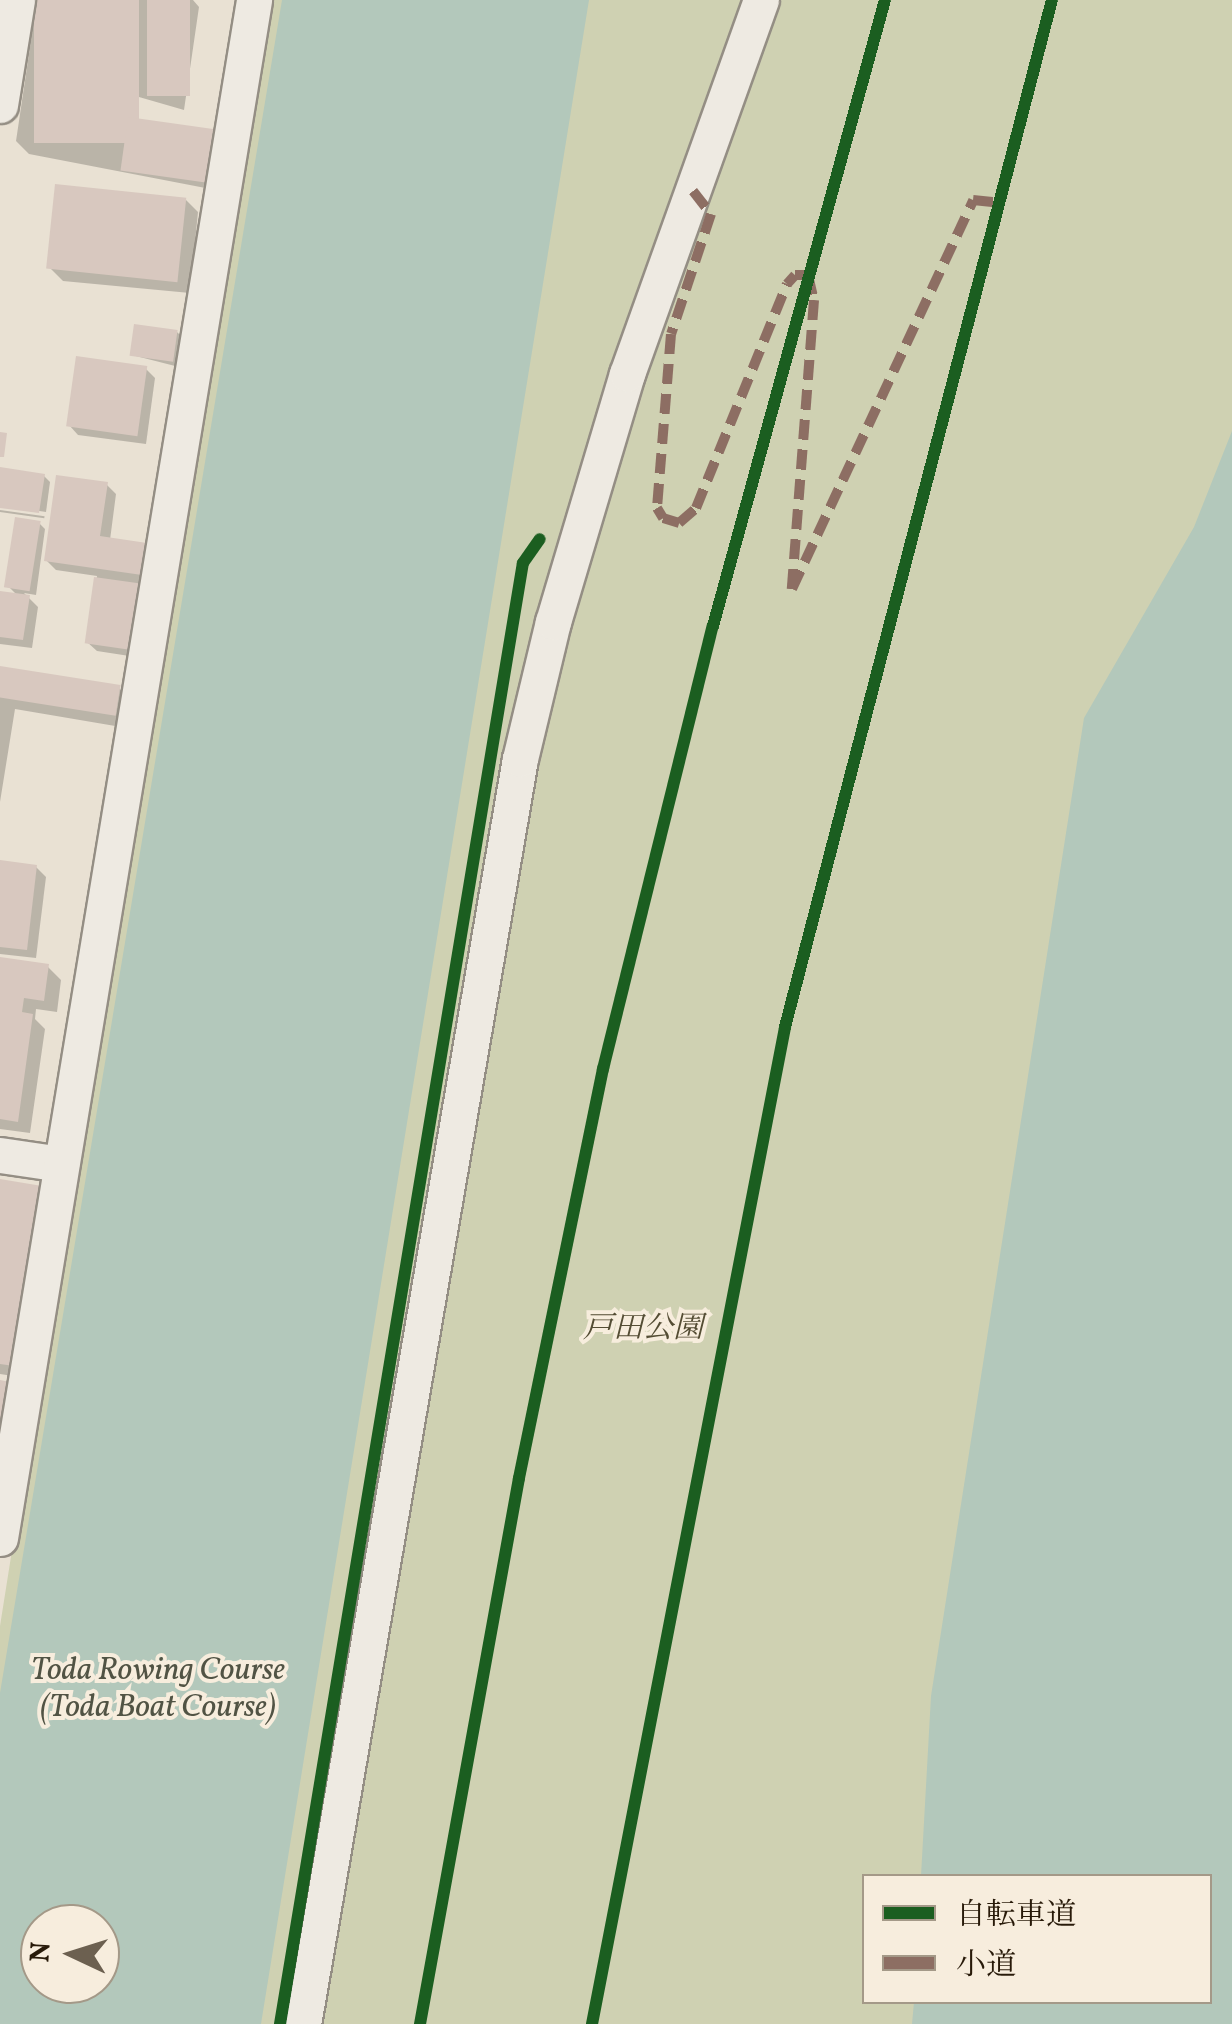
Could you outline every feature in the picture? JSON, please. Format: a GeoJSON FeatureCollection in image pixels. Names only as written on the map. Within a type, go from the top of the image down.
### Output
{"type":"FeatureCollection","features":[{"type":"Feature","properties":{"kind":"street"},"geometry":{"type":"LineString","coordinates":[[0,106],[17,0]]}},
{"type":"Feature","properties":{"kind":"street"},"geometry":{"type":"LineString","coordinates":[[0,1538],[254,0]]}},
{"type":"Feature","properties":{"kind":"street"},"geometry":{"type":"LineString","coordinates":[[303,2024],[520,759],[558,605],[627,374],[761,0]]}},
{"type":"Feature","properties":{"kind":"street"},"geometry":{"type":"LineString","coordinates":[[0,1155],[61,1164]]}},
{"type":"Feature","properties":{"kind":"green space","name":"戸田公園"},"geometry":{"type":"Polygon","coordinates":[[[258,0],[1232,0],[1232,1732],[1210,1874],[862,1874],[862,2004],[1204,2004],[1201,2024],[0,2024],[0,1626],[258,0]]]}},
{"type":"Feature","properties":{"kind":"water","name":"Toda Rowing Course (Toda Boat Course)"},"geometry":{"type":"Polygon","coordinates":[[[282,0],[589,0],[261,2024],[0,2024],[0,1693],[282,0]]]}},
{"type":"Feature","properties":{"kind":"water"},"geometry":{"type":"Polygon","coordinates":[[[1232,431],[1232,2024],[912,2024],[914,2004],[1212,2004],[1212,1874],[921,1874],[931,1696],[1084,718],[1194,527],[1232,431]]]}},
{"type":"Feature","properties":{"kind":"building"},"geometry":{"type":"Polygon","coordinates":[[[34,0],[139,0],[139,143],[34,143],[34,0]]]}},
{"type":"Feature","properties":{"kind":"building"},"geometry":{"type":"Polygon","coordinates":[[[147,0],[190,0],[190,96],[147,96],[147,0]]]}},
{"type":"Feature","properties":{"kind":"building"},"geometry":{"type":"Polygon","coordinates":[[[128,117],[220,130],[213,183],[120,170],[128,117]]]}},
{"type":"Feature","properties":{"kind":"building"},"geometry":{"type":"Polygon","coordinates":[[[55,184],[186,198],[177,282],[46,269],[55,184]]]}},
{"type":"Feature","properties":{"kind":"building"},"geometry":{"type":"Polygon","coordinates":[[[134,324],[178,330],[173,362],[130,356],[134,324]]]}},
{"type":"Feature","properties":{"kind":"building"},"geometry":{"type":"Polygon","coordinates":[[[76,356],[147,366],[137,436],[66,426],[76,356]]]}},
{"type":"Feature","properties":{"kind":"building"},"geometry":{"type":"Polygon","coordinates":[[[0,432],[7,433],[4,457],[0,457],[0,432]]]}},
{"type":"Feature","properties":{"kind":"building"},"geometry":{"type":"Polygon","coordinates":[[[0,467],[45,474],[39,513],[0,508],[0,467]]]}},
{"type":"Feature","properties":{"kind":"building"},"geometry":{"type":"Polygon","coordinates":[[[56,475],[108,482],[100,536],[147,543],[142,575],[44,561],[56,475]]]}},
{"type":"Feature","properties":{"kind":"building"},"geometry":{"type":"Polygon","coordinates":[[[15,517],[41,521],[30,591],[4,587],[15,517]]]}},
{"type":"Feature","properties":{"kind":"building"},"geometry":{"type":"Polygon","coordinates":[[[94,577],[149,585],[140,651],[85,643],[94,577]]]}},
{"type":"Feature","properties":{"kind":"building"},"geometry":{"type":"Polygon","coordinates":[[[0,591],[30,595],[23,640],[0,637],[0,591]]]}},
{"type":"Feature","properties":{"kind":"building"},"geometry":{"type":"Polygon","coordinates":[[[0,666],[120,685],[116,716],[0,697],[0,666]]]}},
{"type":"Feature","properties":{"kind":"building"},"geometry":{"type":"Polygon","coordinates":[[[0,860],[37,865],[27,950],[0,947],[0,860]]]}},
{"type":"Feature","properties":{"kind":"building"},"geometry":{"type":"Polygon","coordinates":[[[0,957],[49,964],[44,1001],[24,998],[22,1012],[33,1014],[18,1122],[0,1119],[0,957]]]}},
{"type":"Feature","properties":{"kind":"building"},"geometry":{"type":"Polygon","coordinates":[[[0,1179],[42,1186],[14,1366],[0,1364],[0,1179]]]}},
{"type":"Feature","properties":{"kind":"building"},"geometry":{"type":"Polygon","coordinates":[[[0,1380],[20,1384],[0,1491],[0,1380]]]}},
{"type":"Feature","properties":{"kind":"marked path"},"geometry":{"type":"LineString","coordinates":[[693,191],[711,214],[671,334],[657,508],[663,518],[679,523],[696,508],[787,284],[795,275],[808,275],[814,300],[792,589],[973,200],[1002,203]]}},
{"type":"Feature","properties":{"kind":"cycle path"},"geometry":{"type":"LineString","coordinates":[[420,2024],[519,1478],[603,1069],[713,626],[885,0]]}},
{"type":"Feature","properties":{"kind":"cycle path"},"geometry":{"type":"LineString","coordinates":[[592,2024],[785,1027],[1052,0]]}},
{"type":"Feature","properties":{"kind":"cycle path"},"geometry":{"type":"LineString","coordinates":[[280,2024],[523,563],[540,539]]}}]}
